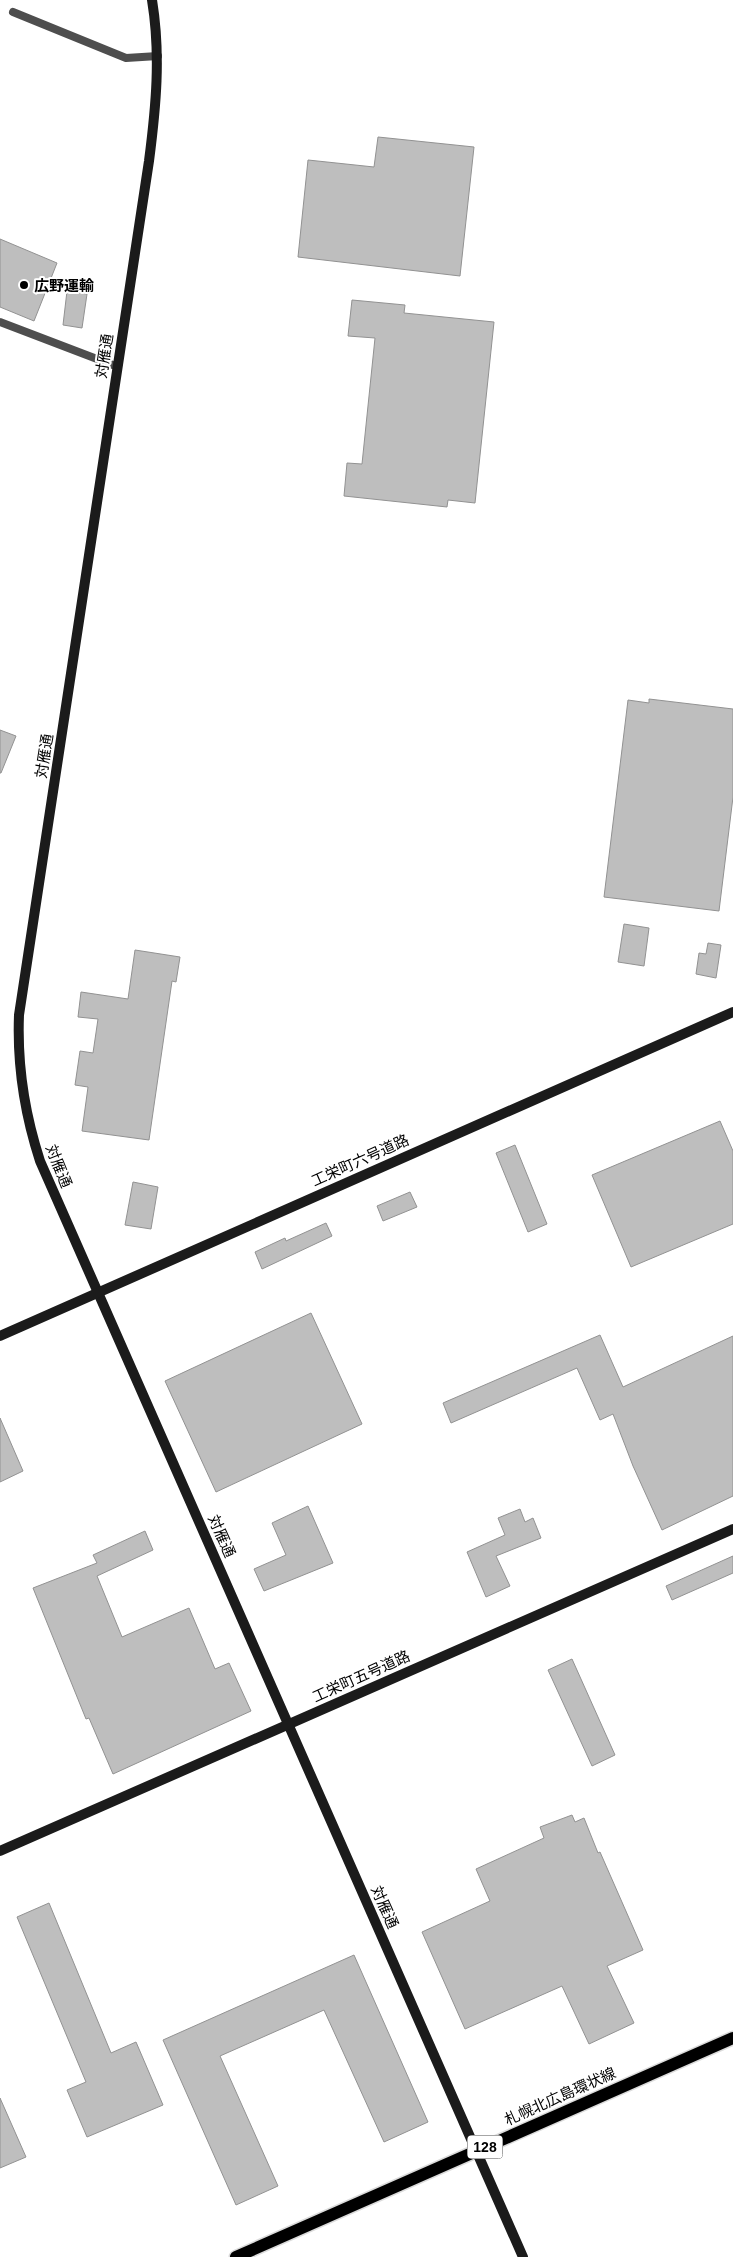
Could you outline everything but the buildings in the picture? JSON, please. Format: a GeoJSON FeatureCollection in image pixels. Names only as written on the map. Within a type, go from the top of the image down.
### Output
{"type":"FeatureCollection","features":[{"type":"Feature","properties":{"kind":"main road","name":"札幌北広島環状線"},"geometry":{"type":"LineString","coordinates":[[236,2257],[733,2038]]}},
{"type":"Feature","properties":{"kind":"street","name":"対雁通"},"geometry":{"type":"LineString","coordinates":[[152,0],[158,56],[157,92],[149,161],[20,1015],[18,1043],[20,1073],[30,1131],[40,1161],[523,2257]]}},
{"type":"Feature","properties":{"kind":"street","name":"工栄町六号道路"},"geometry":{"type":"LineString","coordinates":[[0,1336],[733,1012]]}},
{"type":"Feature","properties":{"kind":"street","name":"工栄町五号道路"},"geometry":{"type":"LineString","coordinates":[[0,1851],[733,1529]]}},
{"type":"Feature","properties":{"kind":"lane"},"geometry":{"type":"LineString","coordinates":[[13,12],[126,58],[158,56]]}},
{"type":"Feature","properties":{"kind":"lane"},"geometry":{"type":"LineString","coordinates":[[0,322],[118,367]]}},
{"type":"Feature","properties":{"kind":"place","name":"広野運輸"},"geometry":{"type":"Point","coordinates":[24,285]}}]}
